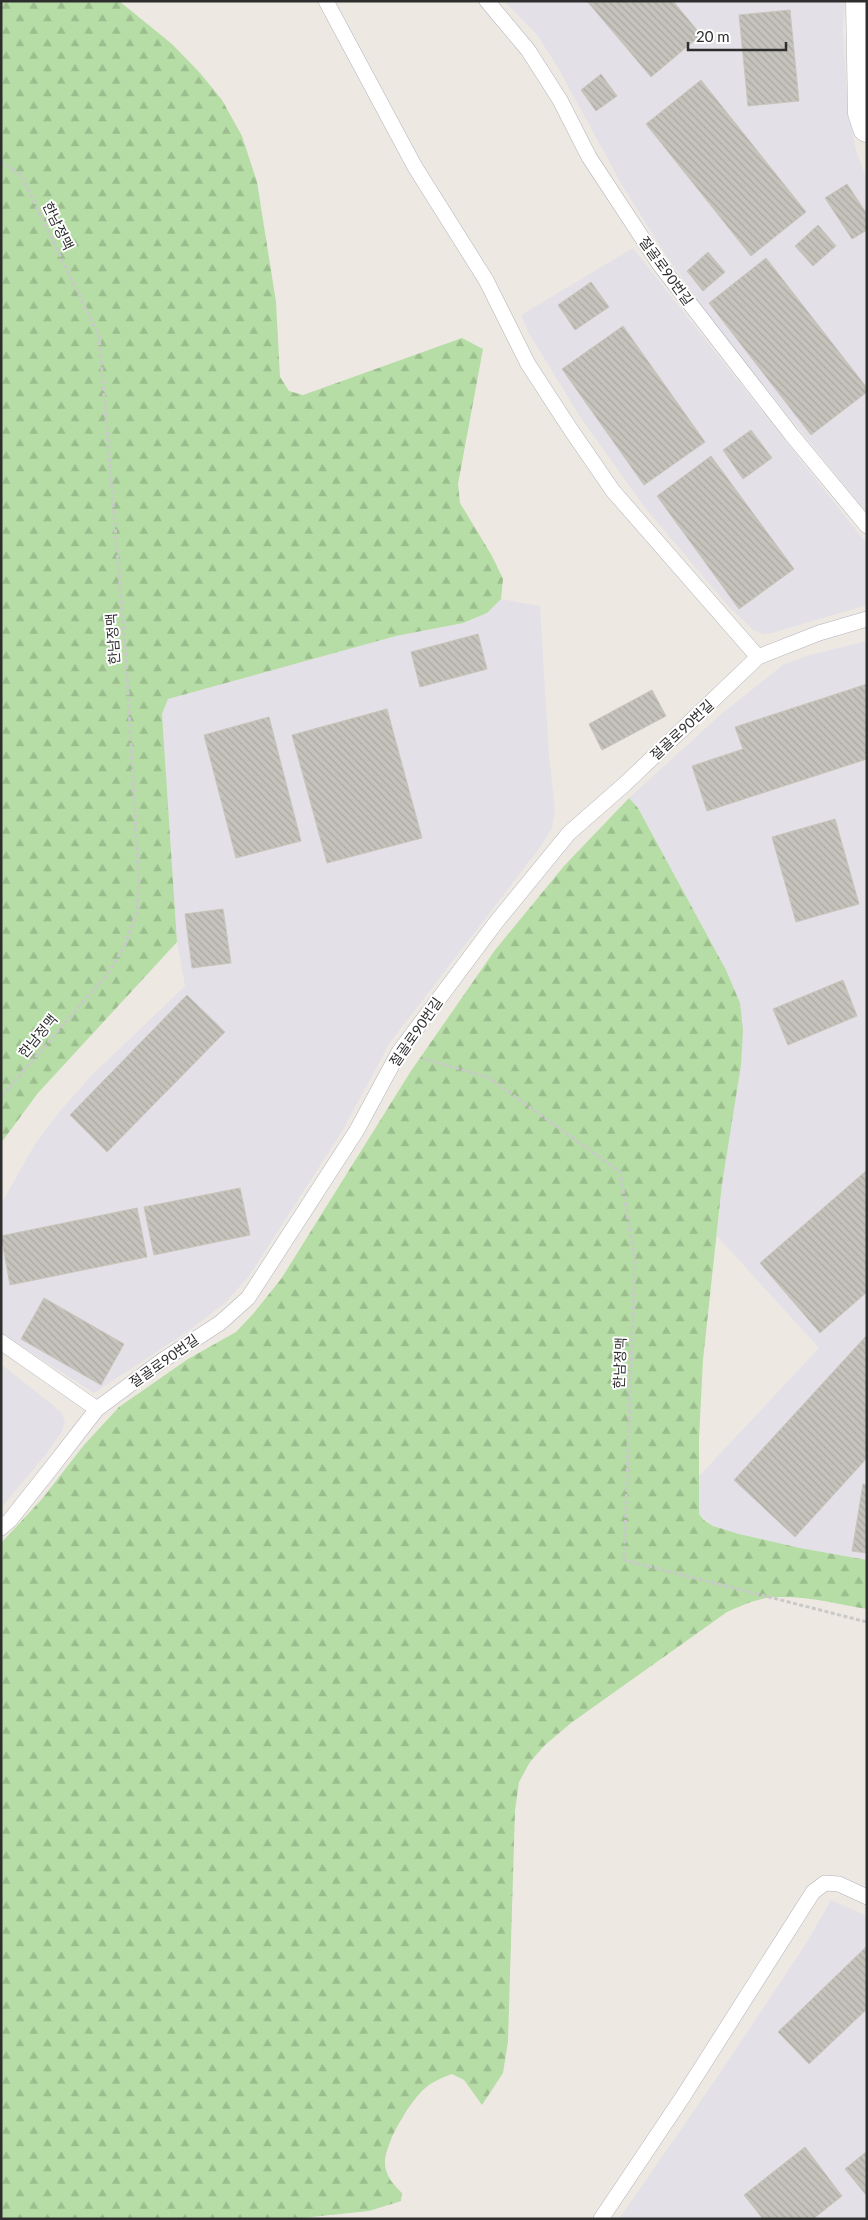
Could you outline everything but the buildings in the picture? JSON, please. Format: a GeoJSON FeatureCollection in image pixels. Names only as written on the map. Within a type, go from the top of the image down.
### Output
{"type":"FeatureCollection","features":[{"type":"Feature","properties":{"kind":"street"},"geometry":{"type":"LineString","coordinates":[[860,1],[862,113],[867,128]]}},
{"type":"Feature","properties":{"kind":"lane"},"geometry":{"type":"LineString","coordinates":[[326,1],[415,167],[486,280],[528,364],[571,430],[613,491],[758,657]]}},
{"type":"Feature","properties":{"kind":"lane","name":"절골로90번길"},"geometry":{"type":"LineString","coordinates":[[487,1],[528,50],[560,100],[589,157],[660,264],[791,434],[867,526]]}},
{"type":"Feature","properties":{"kind":"lane","name":"절골로90번길"},"geometry":{"type":"LineString","coordinates":[[1,1528],[10,1520],[97,1409],[163,1360],[220,1323],[248,1298],[356,1130],[399,1052],[496,921],[569,833],[645,765],[758,657],[819,633],[867,619]]}},
{"type":"Feature","properties":{"kind":"lane"},"geometry":{"type":"LineString","coordinates":[[1,1342],[97,1409]]}},
{"type":"Feature","properties":{"kind":"lane"},"geometry":{"type":"LineString","coordinates":[[601,2219],[684,2095],[813,1892],[825,1883],[839,1884],[867,1897]]}},
{"type":"Feature","properties":{"kind":"path","name":"한남정맥"},"geometry":{"type":"LineString","coordinates":[[1,162],[21,175],[99,336],[126,657],[139,884],[137,911],[125,945],[108,973],[1,1098]]}},
{"type":"Feature","properties":{"kind":"path","name":"한남정맥"},"geometry":{"type":"LineString","coordinates":[[399,1052],[488,1078],[620,1172],[635,1260],[624,1560],[867,1622]]}},
{"type":"Feature","properties":{"kind":"shaded area"},"geometry":{"type":"Polygon","coordinates":[[[504,1],[845,1],[843,29],[848,109],[856,150],[867,181],[867,513],[723,335],[667,257],[623,187],[557,66],[537,35],[504,1]]]}},
{"type":"Feature","properties":{"kind":"shaded area"},"geometry":{"type":"Polygon","coordinates":[[[633,248],[867,544],[867,605],[772,633],[763,634],[753,630],[729,607],[646,509],[581,418],[529,334],[521,315],[633,248]]]}},
{"type":"Feature","properties":{"kind":"shaded area"},"geometry":{"type":"Polygon","coordinates":[[[501,599],[540,606],[549,755],[555,810],[552,828],[541,846],[389,1044],[343,1130],[249,1276],[225,1303],[187,1332],[94,1393],[1,1333],[1,1204],[35,1144],[60,1111],[90,1077],[185,986],[177,942],[162,714],[168,699],[396,636],[463,623],[487,613],[501,599]]]}},
{"type":"Feature","properties":{"kind":"shaded area"},"geometry":{"type":"Polygon","coordinates":[[[867,641],[867,1560],[800,1548],[739,1534],[713,1526],[699,1514],[699,1476],[819,1348],[717,1236],[740,1003],[726,970],[638,808],[629,798],[720,715],[784,664],[806,656],[867,641]]]}},
{"type":"Feature","properties":{"kind":"shaded area"},"geometry":{"type":"Polygon","coordinates":[[[1,1364],[62,1413],[65,1423],[61,1433],[44,1457],[1,1508],[1,1364]]]}},
{"type":"Feature","properties":{"kind":"shaded area"},"geometry":{"type":"Polygon","coordinates":[[[831,1900],[867,1916],[867,2219],[619,2219],[724,2067],[807,1942],[831,1900]]]}},
{"type":"Feature","properties":{"kind":"green space"},"geometry":{"type":"Polygon","coordinates":[[[1,1],[119,1],[172,44],[200,73],[222,100],[242,136],[257,182],[276,302],[280,377],[289,391],[303,395],[462,338],[483,349],[458,484],[460,503],[492,556],[503,579],[501,599],[487,613],[463,623],[396,636],[168,699],[162,714],[177,942],[38,1093],[1,1143],[1,1]]]}},
{"type":"Feature","properties":{"kind":"green space"},"geometry":{"type":"Polygon","coordinates":[[[629,798],[638,808],[726,970],[740,1003],[743,1030],[741,1065],[722,1184],[703,1360],[699,1438],[699,1514],[713,1526],[739,1534],[800,1548],[867,1560],[867,1609],[812,1599],[771,1597],[745,1604],[727,1612],[571,1723],[545,1745],[530,1762],[519,1782],[515,1810],[508,2041],[503,2073],[482,2105],[464,2080],[452,2074],[425,2088],[416,2097],[398,2125],[386,2155],[385,2168],[388,2176],[402,2193],[401,2201],[369,2211],[292,2219],[1,2219],[1,1543],[42,1499],[84,1445],[119,1407],[188,1359],[236,1332],[253,1314],[281,1279],[411,1071],[495,950],[564,866],[629,798]]]}}]}
